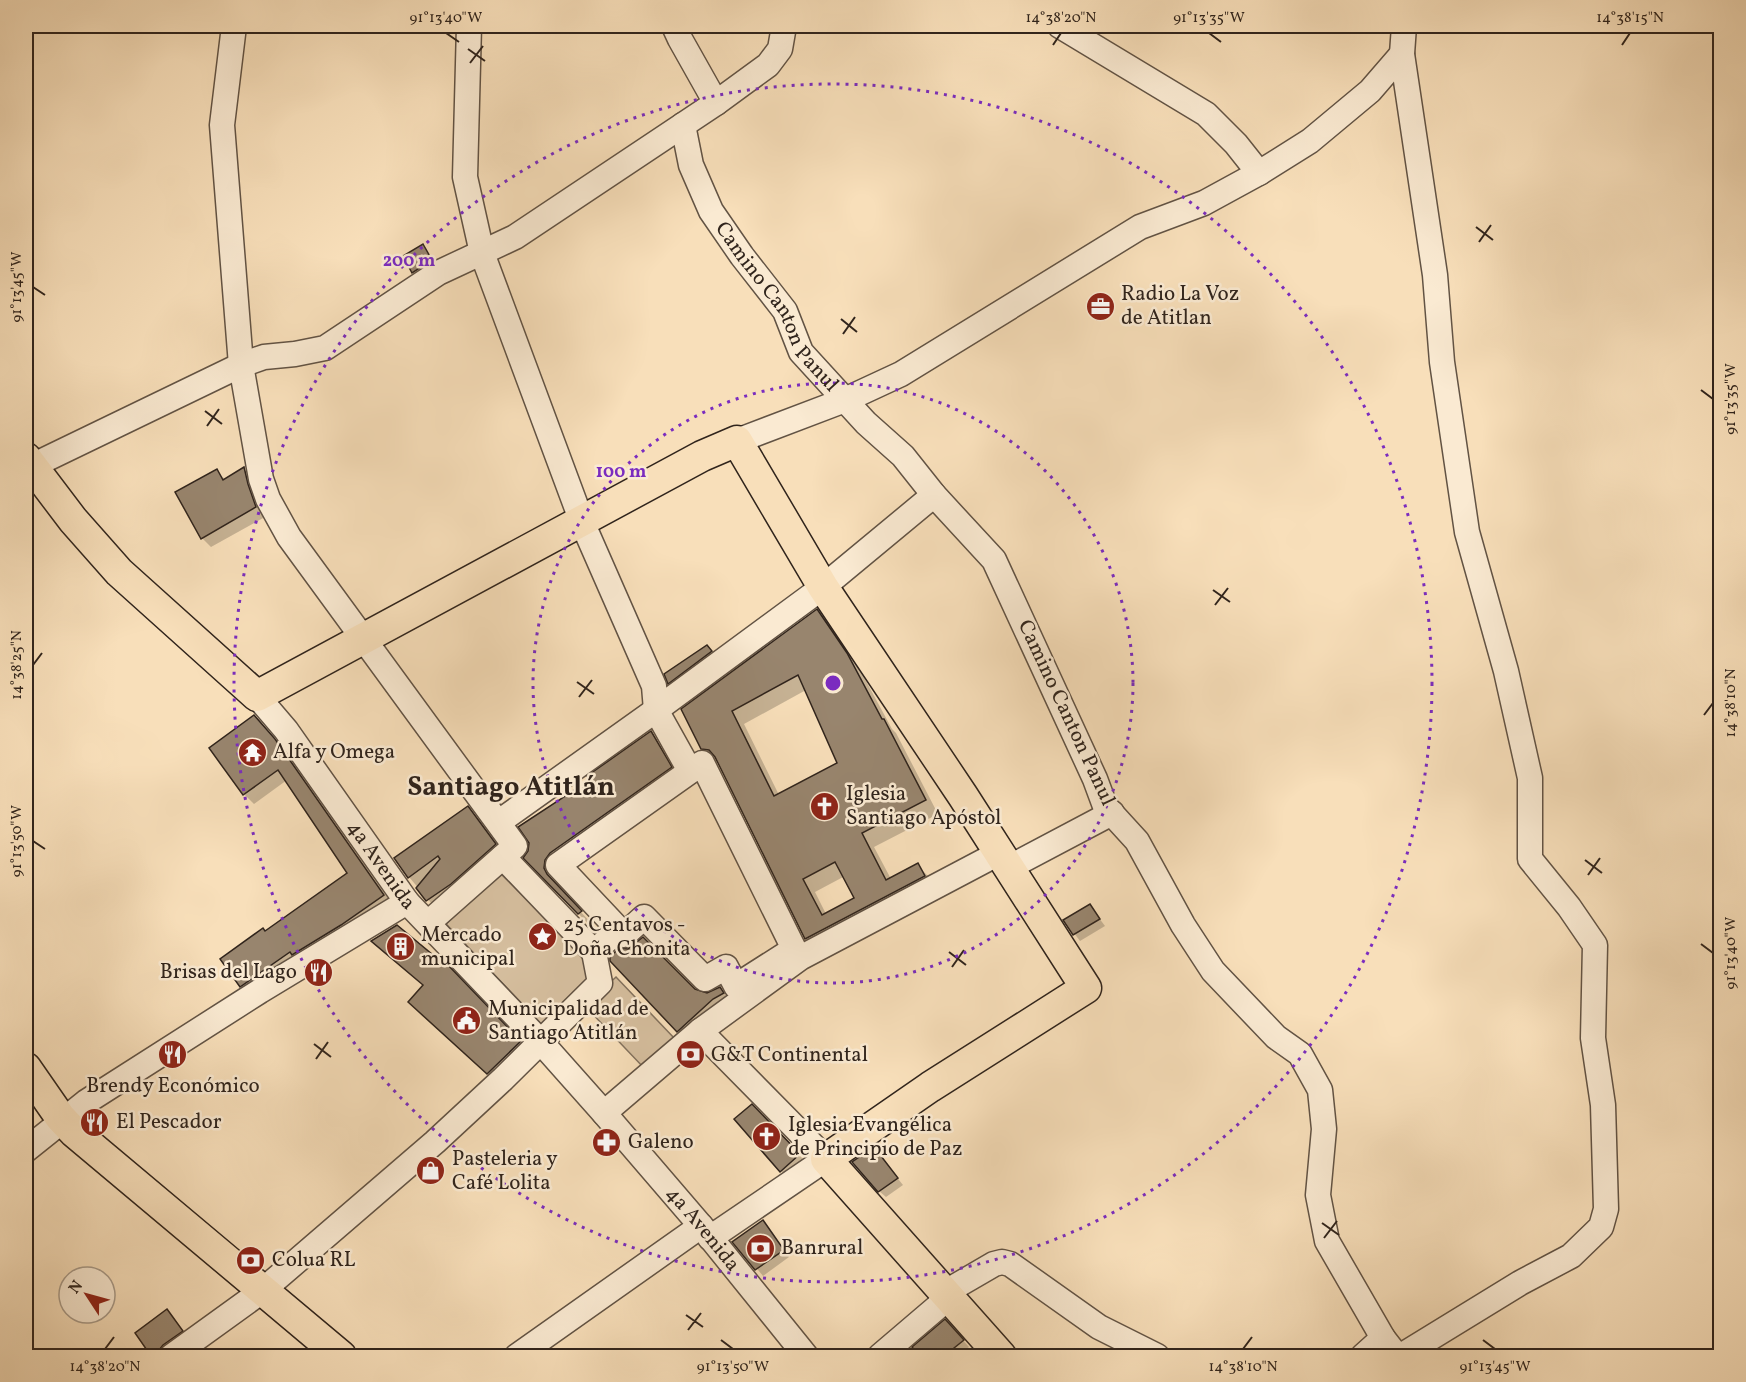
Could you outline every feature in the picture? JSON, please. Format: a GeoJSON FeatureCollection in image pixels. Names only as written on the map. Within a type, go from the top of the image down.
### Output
{"type":"FeatureCollection","features":[{"type":"Feature","properties":{"kind":"main road"},"geometry":{"type":"LineString","coordinates":[[257,696],[702,456],[737,441],[823,587],[963,796],[1086,988],[940,1081],[826,1159],[1001,1356]]}},
{"type":"Feature","properties":{"kind":"main road","name":"4a Avenida"},"geometry":{"type":"LineString","coordinates":[[29,462],[73,520],[119,572],[257,696]]}},
{"type":"Feature","properties":{"kind":"main road"},"geometry":{"type":"LineString","coordinates":[[26,1068],[63,1121],[341,1356]]}},
{"type":"Feature","properties":{"kind":"street"},"geometry":{"type":"LineString","coordinates":[[234,26],[222,125],[241,365],[261,479],[268,499],[289,537],[515,846],[428,923]]}},
{"type":"Feature","properties":{"kind":"street"},"geometry":{"type":"LineString","coordinates":[[469,26],[465,177],[482,253],[582,522],[654,686],[656,710],[690,771]]}},
{"type":"Feature","properties":{"kind":"street"},"geometry":{"type":"LineString","coordinates":[[674,26],[716,104]]}},
{"type":"Feature","properties":{"kind":"street"},"geometry":{"type":"LineString","coordinates":[[29,462],[241,365],[264,357],[325,348],[438,273],[515,237],[716,104],[768,65],[780,49],[784,26]]}},
{"type":"Feature","properties":{"kind":"street"},"geometry":{"type":"LineString","coordinates":[[1060,26],[1206,114],[1259,173]]}},
{"type":"Feature","properties":{"kind":"street"},"geometry":{"type":"LineString","coordinates":[[1363,1356],[1394,1350],[1571,1256],[1593,1238],[1601,1227],[1606,1209],[1603,1105],[1593,1038],[1595,945],[1569,907],[1530,859],[1530,777],[1506,671],[1467,532],[1442,362],[1435,275],[1402,54],[1404,26]]}},
{"type":"Feature","properties":{"kind":"street"},"geometry":{"type":"LineString","coordinates":[[737,441],[845,400],[910,369],[1140,227],[1204,203],[1259,173],[1310,141],[1370,91],[1402,54]]}},
{"type":"Feature","properties":{"kind":"street","name":"Camino Canton Panul"},"geometry":{"type":"LineString","coordinates":[[683,125],[691,165],[711,211],[742,256],[785,311],[801,352],[845,400],[903,456],[934,495],[994,560],[1086,759],[1105,806],[1137,841],[1184,925],[1213,971],[1276,1037],[1300,1054],[1320,1090],[1324,1128],[1318,1195],[1327,1241],[1394,1350]]}},
{"type":"Feature","properties":{"kind":"street"},"geometry":{"type":"LineString","coordinates":[[499,822],[823,587],[934,495]]}},
{"type":"Feature","properties":{"kind":"street","name":"4a Avenida"},"geometry":{"type":"LineString","coordinates":[[257,696],[286,730],[407,902],[540,1041],[604,1113],[806,1356]]}},
{"type":"Feature","properties":{"kind":"street"},"geometry":{"type":"LineString","coordinates":[[702,763],[794,949],[736,986],[726,967],[705,979],[644,917],[624,935],[618,930],[558,865],[702,763]]}},
{"type":"Feature","properties":{"kind":"street"},"geometry":{"type":"LineString","coordinates":[[604,1113],[700,1030],[800,958],[1004,861],[1112,813]]}},
{"type":"Feature","properties":{"kind":"street"},"geometry":{"type":"LineString","coordinates":[[172,1356],[262,1291],[435,1142],[503,1079],[600,983],[594,952],[503,857]]}},
{"type":"Feature","properties":{"kind":"street"},"geometry":{"type":"LineString","coordinates":[[26,1150],[86,1102],[225,1013],[407,902]]}},
{"type":"Feature","properties":{"kind":"street"},"geometry":{"type":"LineString","coordinates":[[594,952],[618,930]]}},
{"type":"Feature","properties":{"kind":"street"},"geometry":{"type":"LineString","coordinates":[[517,1356],[705,1232],[826,1159],[700,1030]]}},
{"type":"Feature","properties":{"kind":"street"},"geometry":{"type":"LineString","coordinates":[[880,1356],[946,1295],[993,1264],[1002,1262],[1010,1264],[1099,1327],[1157,1356]]}},
{"type":"Feature","properties":{"kind":"shaded area"},"geometry":{"type":"Polygon","coordinates":[[[500,873],[591,962],[590,982],[544,1027],[446,924],[500,873]]]}},
{"type":"Feature","properties":{"kind":"shaded area"},"geometry":{"type":"Polygon","coordinates":[[[616,977],[675,1039],[644,1068],[585,1006],[616,977]]]}},
{"type":"Feature","properties":{"kind":"building"},"geometry":{"type":"Polygon","coordinates":[[[423,244],[432,260],[412,273],[403,256],[423,244]]]}},
{"type":"Feature","properties":{"kind":"building"},"geometry":{"type":"Polygon","coordinates":[[[244,467],[256,507],[201,539],[175,492],[217,469],[223,480],[244,467]]]}},
{"type":"Feature","properties":{"kind":"building"},"geometry":{"type":"Polygon","coordinates":[[[817,609],[847,653],[926,800],[862,833],[886,880],[918,863],[925,876],[805,939],[715,757],[709,750],[701,749],[681,709],[817,609]],[[798,675],[732,711],[774,796],[837,763],[798,675]],[[835,862],[803,879],[822,915],[854,898],[835,862]]]}},
{"type":"Feature","properties":{"kind":"building"},"geometry":{"type":"Polygon","coordinates":[[[707,645],[712,651],[668,684],[664,674],[707,645]]]}},
{"type":"Feature","properties":{"kind":"building"},"geometry":{"type":"Polygon","coordinates":[[[254,715],[275,739],[384,895],[292,955],[290,952],[240,987],[220,959],[263,928],[265,931],[347,873],[278,770],[243,795],[209,748],[254,715]]]}},
{"type":"Feature","properties":{"kind":"building"},"geometry":{"type":"Polygon","coordinates":[[[651,731],[672,767],[550,853],[545,860],[544,868],[547,874],[582,911],[578,914],[523,858],[528,851],[529,843],[518,827],[567,795],[589,779],[587,776],[651,731]]]}},
{"type":"Feature","properties":{"kind":"building"},"geometry":{"type":"Polygon","coordinates":[[[468,806],[496,844],[451,884],[426,901],[416,888],[440,859],[438,856],[408,878],[394,858],[468,806]]]}},
{"type":"Feature","properties":{"kind":"building"},"geometry":{"type":"Polygon","coordinates":[[[1090,904],[1100,919],[1073,935],[1063,920],[1090,904]]]}},
{"type":"Feature","properties":{"kind":"building","name":"Municipalidad de Santiago Atitlán"},"geometry":{"type":"Polygon","coordinates":[[[397,925],[444,964],[446,963],[521,1041],[487,1074],[408,1002],[423,985],[371,941],[397,925]]]}},
{"type":"Feature","properties":{"kind":"building"},"geometry":{"type":"Polygon","coordinates":[[[643,937],[695,989],[707,993],[720,987],[724,993],[713,999],[677,1032],[610,961],[610,957],[619,948],[628,949],[643,937]]]}},
{"type":"Feature","properties":{"kind":"building","name":"Iglesia Evangélica de Principio de Paz"},"geometry":{"type":"Polygon","coordinates":[[[752,1104],[800,1154],[780,1172],[734,1119],[752,1104]]]}},
{"type":"Feature","properties":{"kind":"building"},"geometry":{"type":"Polygon","coordinates":[[[874,1147],[898,1178],[878,1192],[852,1162],[874,1147]]]}},
{"type":"Feature","properties":{"kind":"building"},"geometry":{"type":"Polygon","coordinates":[[[763,1220],[784,1250],[755,1270],[732,1242],[763,1220]]]}},
{"type":"Feature","properties":{"kind":"building"},"geometry":{"type":"Polygon","coordinates":[[[167,1309],[183,1331],[163,1345],[158,1356],[151,1356],[135,1333],[167,1309]]]}},
{"type":"Feature","properties":{"kind":"building"},"geometry":{"type":"Polygon","coordinates":[[[945,1319],[964,1340],[944,1356],[920,1356],[912,1347],[945,1319]]]}},
{"type":"Feature","properties":{"kind":"place","name":"Radio La Voz de Atitlan"},"geometry":{"type":"Point","coordinates":[1100,306]}},
{"type":"Feature","properties":{"kind":"place","name":"Alfa y Omega"},"geometry":{"type":"Point","coordinates":[252,752]}},
{"type":"Feature","properties":{"kind":"place","name":"Iglesia Santiago Apóstol"},"geometry":{"type":"Point","coordinates":[825,806]}},
{"type":"Feature","properties":{"kind":"place","name":"25 Centavos - Doña Chonita"},"geometry":{"type":"Point","coordinates":[542,937]}},
{"type":"Feature","properties":{"kind":"place","name":"Mercado municipal"},"geometry":{"type":"Point","coordinates":[400,947]}},
{"type":"Feature","properties":{"kind":"place","name":"Brisas del Lago"},"geometry":{"type":"Point","coordinates":[318,972]}},
{"type":"Feature","properties":{"kind":"place","name":"Municipalidad de Santiago Atitlán"},"geometry":{"type":"Point","coordinates":[467,1021]}},
{"type":"Feature","properties":{"kind":"place","name":"Brendy Económico"},"geometry":{"type":"Point","coordinates":[173,1055]}},
{"type":"Feature","properties":{"kind":"place","name":"G&T Continental"},"geometry":{"type":"Point","coordinates":[690,1055]}},
{"type":"Feature","properties":{"kind":"place","name":"El Pescador"},"geometry":{"type":"Point","coordinates":[95,1122]}},
{"type":"Feature","properties":{"kind":"place","name":"Iglesia Evangélica de Principio de Paz"},"geometry":{"type":"Point","coordinates":[767,1137]}},
{"type":"Feature","properties":{"kind":"place","name":"Galeno"},"geometry":{"type":"Point","coordinates":[607,1142]}},
{"type":"Feature","properties":{"kind":"place","name":"Pasteleria y Café Lolita"},"geometry":{"type":"Point","coordinates":[431,1171]}},
{"type":"Feature","properties":{"kind":"place","name":"Banrural"},"geometry":{"type":"Point","coordinates":[760,1248]}},
{"type":"Feature","properties":{"kind":"place","name":"Colua RL"},"geometry":{"type":"Point","coordinates":[251,1260]}},
{"type":"Feature","properties":{"kind":"district","name":"Santiago Atitlán"},"geometry":{"type":"Point","coordinates":[511,788]}}]}
